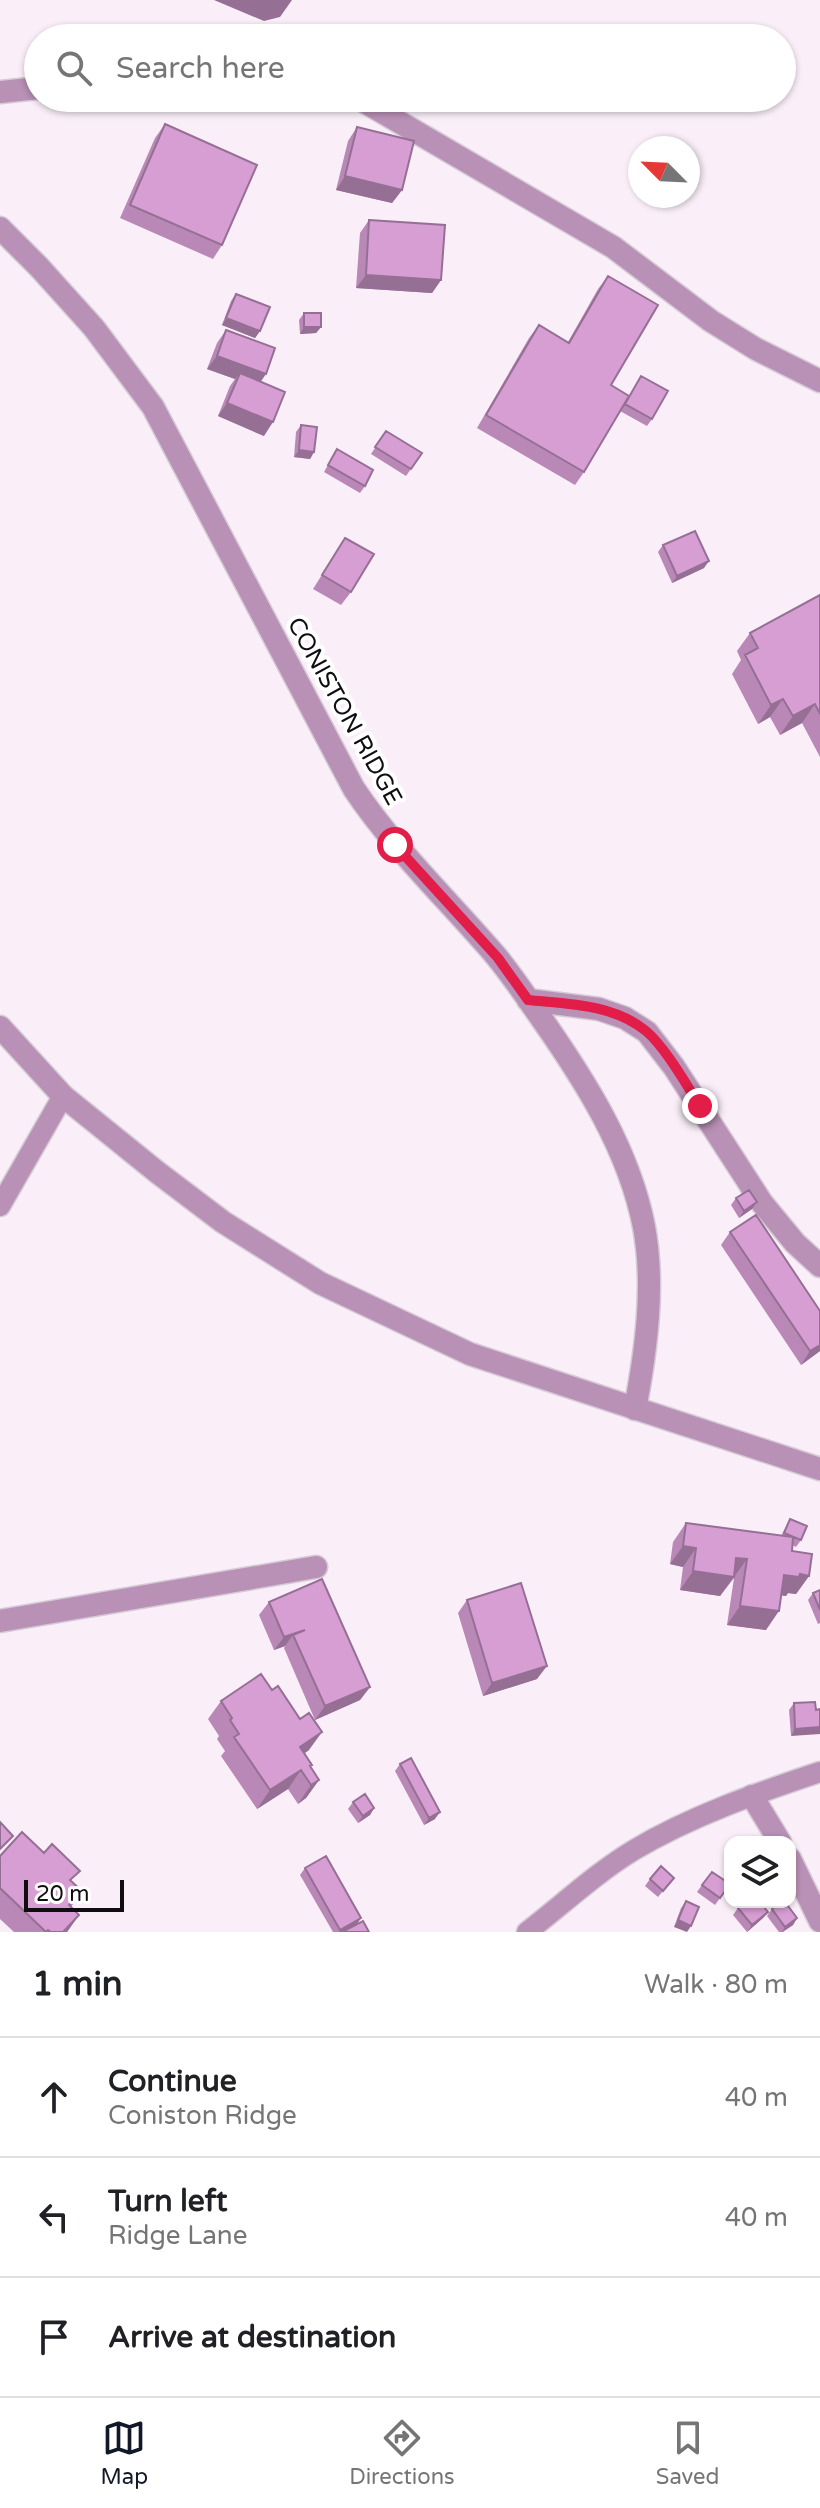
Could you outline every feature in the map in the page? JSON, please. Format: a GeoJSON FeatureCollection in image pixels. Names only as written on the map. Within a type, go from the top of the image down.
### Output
{"type":"FeatureCollection","features":[{"type":"Feature","properties":{"kind":"street"},"geometry":{"type":"LineString","coordinates":[[0,92],[24,89]]}},
{"type":"Feature","properties":{"kind":"street"},"geometry":{"type":"LineString","coordinates":[[382,112],[613,247],[711,321],[756,349],[820,381]]}},
{"type":"Feature","properties":{"kind":"street","name":"CONISTON RIDGE"},"geometry":{"type":"LineString","coordinates":[[0,228],[94,328],[153,407],[354,789],[395,845],[498,958],[580,1076],[614,1139],[629,1172],[644,1228],[648,1287],[644,1364],[635,1409]]}},
{"type":"Feature","properties":{"kind":"street"},"geometry":{"type":"LineString","coordinates":[[528,1000],[599,1009],[625,1018],[647,1032],[674,1067],[762,1203],[795,1243],[820,1266]]}},
{"type":"Feature","properties":{"kind":"street"},"geometry":{"type":"LineString","coordinates":[[0,1027],[63,1096],[157,1172],[223,1222],[320,1283],[470,1354],[820,1469]]}},
{"type":"Feature","properties":{"kind":"street"},"geometry":{"type":"LineString","coordinates":[[0,1621],[316,1567]]}},
{"type":"Feature","properties":{"kind":"street"},"geometry":{"type":"LineString","coordinates":[[752,1796],[776,1836]]}},
{"type":"Feature","properties":{"kind":"street"},"geometry":{"type":"LineString","coordinates":[[796,1871],[820,1921]]}},
{"type":"Feature","properties":{"kind":"lane"},"geometry":{"type":"LineString","coordinates":[[0,1206],[63,1096]]}},
{"type":"Feature","properties":{"kind":"lane"},"geometry":{"type":"LineString","coordinates":[[527,1932],[632,1851],[690,1821],[820,1772]]}},
{"type":"Feature","properties":{"kind":"building"},"geometry":{"type":"Polygon","coordinates":[[[165,124],[257,165],[222,245],[130,205],[165,124]]]}},
{"type":"Feature","properties":{"kind":"building"},"geometry":{"type":"Polygon","coordinates":[[[357,127],[414,141],[402,190],[345,176],[357,127]]]}},
{"type":"Feature","properties":{"kind":"building"},"geometry":{"type":"Polygon","coordinates":[[[369,220],[445,225],[441,280],[366,275],[369,220]]]}},
{"type":"Feature","properties":{"kind":"building"},"geometry":{"type":"Polygon","coordinates":[[[608,276],[658,305],[611,385],[629,396],[584,472],[486,415],[539,325],[569,343],[608,276]]]}},
{"type":"Feature","properties":{"kind":"building"},"geometry":{"type":"Polygon","coordinates":[[[236,294],[270,307],[260,331],[226,318],[236,294]]]}},
{"type":"Feature","properties":{"kind":"building"},"geometry":{"type":"Polygon","coordinates":[[[304,313],[321,313],[321,327],[304,327],[304,313]]]}},
{"type":"Feature","properties":{"kind":"building"},"geometry":{"type":"Polygon","coordinates":[[[226,330],[275,348],[266,374],[217,356],[226,330]]]}},
{"type":"Feature","properties":{"kind":"building"},"geometry":{"type":"Polygon","coordinates":[[[240,373],[285,392],[273,422],[227,403],[240,373]]]}},
{"type":"Feature","properties":{"kind":"building"},"geometry":{"type":"Polygon","coordinates":[[[641,376],[668,391],[652,419],[625,404],[641,376]]]}},
{"type":"Feature","properties":{"kind":"building"},"geometry":{"type":"Polygon","coordinates":[[[301,425],[317,427],[314,452],[299,450],[301,425]]]}},
{"type":"Feature","properties":{"kind":"building"},"geometry":{"type":"Polygon","coordinates":[[[386,431],[422,453],[411,469],[375,447],[386,431]]]}},
{"type":"Feature","properties":{"kind":"building"},"geometry":{"type":"Polygon","coordinates":[[[337,449],[373,470],[365,486],[328,465],[337,449]]]}},
{"type":"Feature","properties":{"kind":"building"},"geometry":{"type":"Polygon","coordinates":[[[695,531],[709,561],[677,576],[663,545],[695,531]]]}},
{"type":"Feature","properties":{"kind":"building"},"geometry":{"type":"Polygon","coordinates":[[[345,538],[374,554],[351,592],[322,575],[345,538]]]}},
{"type":"Feature","properties":{"kind":"building"},"geometry":{"type":"Polygon","coordinates":[[[820,595],[820,714],[815,704],[793,716],[783,699],[771,705],[745,655],[758,648],[750,633],[820,595]]]}},
{"type":"Feature","properties":{"kind":"building"},"geometry":{"type":"Polygon","coordinates":[[[749,1190],[757,1202],[744,1211],[736,1198],[749,1190]]]}},
{"type":"Feature","properties":{"kind":"building"},"geometry":{"type":"Polygon","coordinates":[[[756,1215],[820,1311],[820,1345],[810,1351],[730,1232],[756,1215]]]}},
{"type":"Feature","properties":{"kind":"building"},"geometry":{"type":"Polygon","coordinates":[[[790,1519],[807,1526],[801,1540],[784,1533],[790,1519]]]}},
{"type":"Feature","properties":{"kind":"building"},"geometry":{"type":"Polygon","coordinates":[[[686,1523],[793,1537],[792,1551],[812,1554],[809,1576],[784,1575],[779,1611],[740,1606],[747,1559],[736,1558],[734,1577],[693,1571],[696,1548],[683,1546],[686,1523]]]}},
{"type":"Feature","properties":{"kind":"building"},"geometry":{"type":"Polygon","coordinates":[[[322,1579],[370,1687],[325,1706],[293,1635],[305,1630],[284,1637],[269,1602],[322,1579]]]}},
{"type":"Feature","properties":{"kind":"building"},"geometry":{"type":"Polygon","coordinates":[[[521,1583],[547,1666],[492,1683],[467,1600],[521,1583]]]}},
{"type":"Feature","properties":{"kind":"building"},"geometry":{"type":"Polygon","coordinates":[[[820,1590],[820,1610],[813,1593],[820,1590]]]}},
{"type":"Feature","properties":{"kind":"building"},"geometry":{"type":"Polygon","coordinates":[[[261,1674],[272,1690],[278,1686],[300,1719],[309,1713],[322,1732],[300,1747],[319,1780],[311,1785],[301,1770],[270,1790],[234,1737],[239,1734],[221,1701],[261,1674]]]}},
{"type":"Feature","properties":{"kind":"building"},"geometry":{"type":"Polygon","coordinates":[[[815,1702],[816,1710],[820,1709],[820,1727],[795,1729],[794,1703],[815,1702]]]}},
{"type":"Feature","properties":{"kind":"building"},"geometry":{"type":"Polygon","coordinates":[[[411,1758],[440,1812],[429,1818],[400,1764],[411,1758]]]}},
{"type":"Feature","properties":{"kind":"building"},"geometry":{"type":"Polygon","coordinates":[[[365,1794],[374,1808],[363,1816],[353,1802],[365,1794]]]}},
{"type":"Feature","properties":{"kind":"building"},"geometry":{"type":"Polygon","coordinates":[[[0,1822],[13,1836],[0,1849],[0,1822]]]}},
{"type":"Feature","properties":{"kind":"building"},"geometry":{"type":"Polygon","coordinates":[[[22,1832],[44,1853],[52,1844],[80,1871],[70,1880],[82,1891],[69,1905],[79,1915],[63,1932],[46,1932],[0,1888],[0,1856],[22,1832]]]}},
{"type":"Feature","properties":{"kind":"building"},"geometry":{"type":"Polygon","coordinates":[[[326,1856],[361,1918],[340,1930],[305,1868],[326,1856]]]}},
{"type":"Feature","properties":{"kind":"building"},"geometry":{"type":"Polygon","coordinates":[[[661,1866],[674,1878],[663,1891],[650,1879],[661,1866]]]}},
{"type":"Feature","properties":{"kind":"building"},"geometry":{"type":"Polygon","coordinates":[[[712,1872],[724,1880],[724,1892],[720,1898],[702,1885],[712,1872]]]}},
{"type":"Feature","properties":{"kind":"building"},"geometry":{"type":"Polygon","coordinates":[[[686,1901],[699,1907],[691,1926],[678,1920],[686,1901]]]}},
{"type":"Feature","properties":{"kind":"building"},"geometry":{"type":"Polygon","coordinates":[[[738,1908],[765,1908],[768,1912],[752,1925],[738,1908]]]}},
{"type":"Feature","properties":{"kind":"building"},"geometry":{"type":"Polygon","coordinates":[[[790,1908],[797,1918],[785,1927],[772,1909],[790,1908]]]}},
{"type":"Feature","properties":{"kind":"building"},"geometry":{"type":"Polygon","coordinates":[[[363,1921],[369,1932],[342,1932],[363,1921]]]}},
{"type":"Feature","properties":{"kind":"route"},"geometry":{"type":"LineString","coordinates":[[395,845],[498,958],[528,1000],[577,1004],[625,1018],[647,1032],[700,1106]]}}]}
